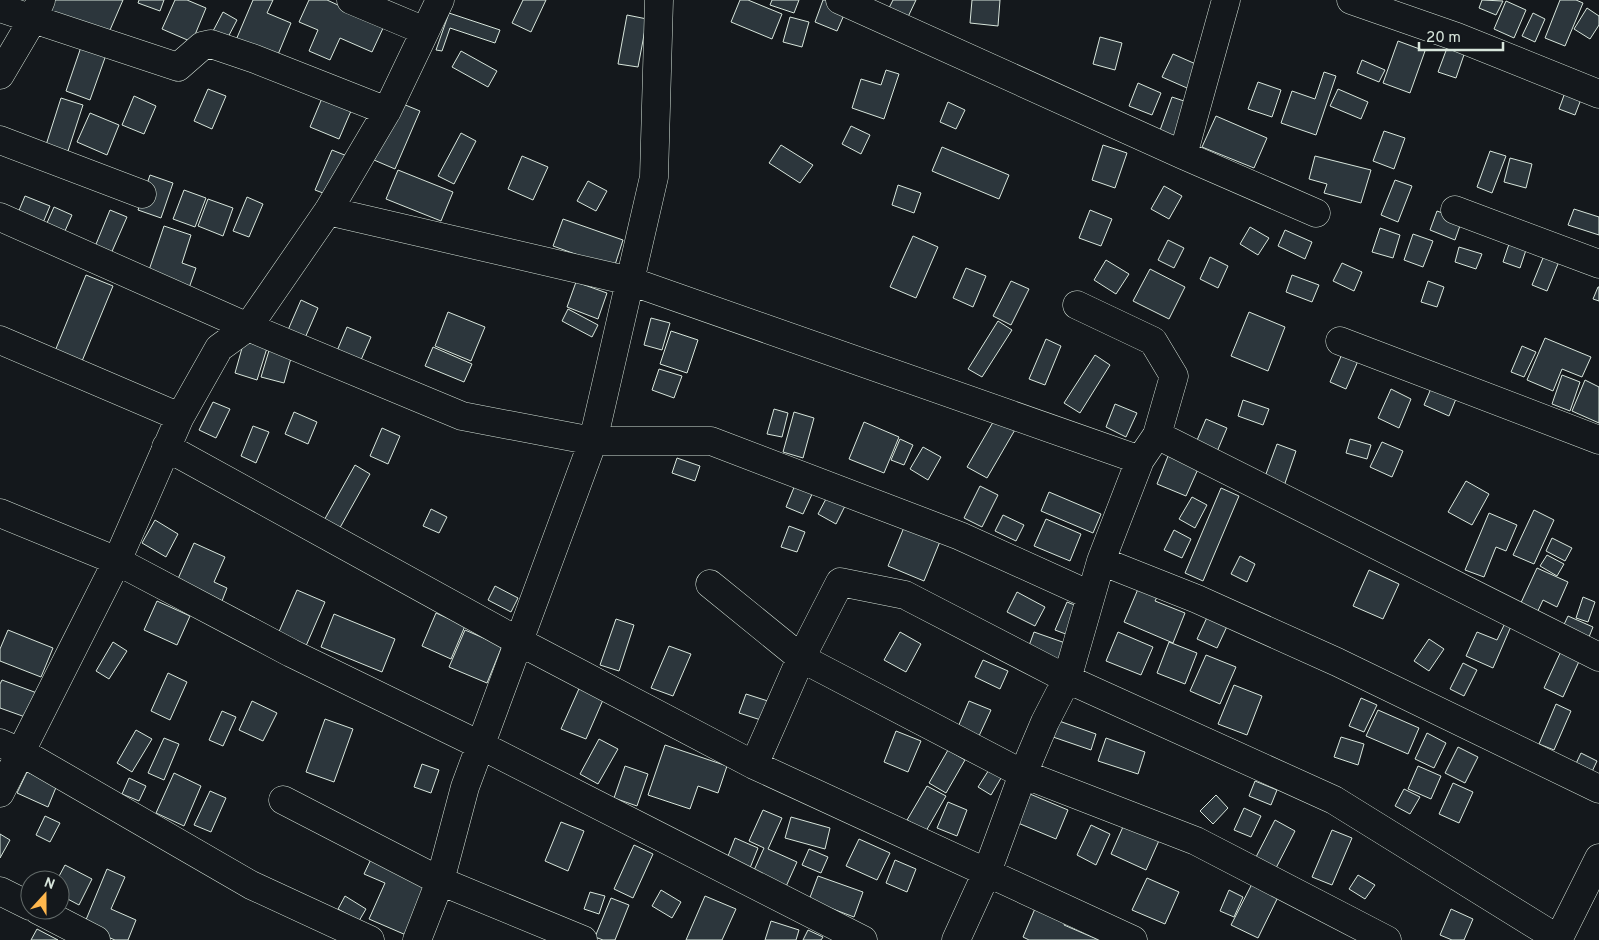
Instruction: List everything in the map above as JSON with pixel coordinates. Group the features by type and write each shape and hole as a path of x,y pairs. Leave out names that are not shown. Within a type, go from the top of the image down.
{"street":[{"path":"351,0 425,31"},
{"path":"0,793 11,748 117,562 180,417 219,348 248,327 328,211 387,111 440,0"},
{"path":"417,940 440,881 465,787 592,441 654,177 659,0"},
{"path":"840,0 1316,213"},
{"path":"1184,155 1226,0"},
{"path":"1351,0 1457,38 1599,94"},
{"path":"0,8 37,10 178,67 202,46 211,44 255,59 387,111"},
{"path":"0,75 37,10"},
{"path":"0,140 142,194"},
{"path":"1455,210 1599,264"},
{"path":"328,211 630,281 1140,460"},
{"path":"0,218 248,327 462,416 592,441 711,441 960,536 1090,595"},
{"path":"956,940 987,872 1023,774 1045,722 1067,678 1101,561 1140,460 1157,436 1174,376 1153,341 1077,305"},
{"path":"0,340 180,417"},
{"path":"1599,430 1491,384 1340,341 1599,440"},
{"path":"1157,436 1599,657"},
{"path":"166,447 518,641 754,765 1133,940"},
{"path":"0,513 117,562 291,653 480,745 863,940"},
{"path":"1101,561 1196,600 1337,662 1599,789"},
{"path":"754,765 801,658 840,582 905,596 1067,678 1334,800 1559,940 1599,858"},
{"path":"710,584 801,658 1023,774 1196,841 1387,940"},
{"path":"11,748 251,885 370,940"},
{"path":"283,800 440,881 583,940"},
{"path":"0,891 20,901"},
{"path":"57,920 96,940"}],"building":[{"path":"52,0 123,0 107,37 47,11"},
{"path":"139,0 164,0 160,11 138,3"},
{"path":"175,0 187,0 206,8 192,42 162,29"},
{"path":"253,0 273,0 267,13 291,23 277,57 236,40"},
{"path":"309,0 327,0 384,26 372,52 340,38 330,60 309,51 318,30 299,22"},
{"path":"523,0 546,0 531,32 512,23"},
{"path":"740,0 748,0 782,14 772,39 731,22"},
{"path":"772,0 799,0 794,13 770,5"},
{"path":"823,0 847,8 837,31 815,22"},
{"path":"893,0 916,0 907,19 888,10"},
{"path":"972,0 1000,0 998,26 970,23"},
{"path":"1482,0 1503,1 1496,15 1479,8"},
{"path":"1560,0 1576,0 1583,3 1565,46 1545,38"},
{"path":"1506,1 1526,10 1514,38 1494,29"},
{"path":"1587,8 1599,16 1599,25 1590,39 1574,29"},
{"path":"223,12 237,20 226,41 212,33"},
{"path":"449,13 500,30 495,43 450,28 442,51 436,50"},
{"path":"1533,13 1545,19 1535,42 1522,36"},
{"path":"627,15 647,19 638,67 618,64"},
{"path":"790,17 809,22 802,47 783,42"},
{"path":"1100,37 1122,43 1115,70 1093,64"},
{"path":"1450,40 1467,46 1456,78 1438,72"},
{"path":"1398,41 1425,51 1410,93 1383,83"},
{"path":"81,47 106,55 90,100 66,91"},
{"path":"461,51 497,71 488,87 452,67"},
{"path":"1173,54 1198,65 1187,88 1162,77"},
{"path":"1362,60 1385,70 1379,82 1357,73"},
{"path":"886,70 899,74 884,119 852,108 861,79 881,85"},
{"path":"1324,72 1336,76 1316,135 1281,123 1292,91 1315,99"},
{"path":"1258,82 1281,90 1272,117 1248,109"},
{"path":"1138,83 1161,93 1152,115 1129,106"},
{"path":"1567,87 1583,94 1575,115 1559,109"},
{"path":"208,89 226,96 212,129 194,121"},
{"path":"1338,89 1368,102 1361,119 1330,106"},
{"path":"325,91 354,104 339,139 310,127"},
{"path":"134,96 156,106 144,134 122,125"},
{"path":"1172,97 1193,104 1180,140 1159,133"},
{"path":"61,98 83,105 68,151 46,145"},
{"path":"398,102 420,111 395,169 374,160"},
{"path":"948,102 965,110 956,129 940,122"},
{"path":"90,113 119,125 107,155 77,142"},
{"path":"1216,116 1267,138 1254,168 1202,147"},
{"path":"851,126 870,135 861,154 842,144"},
{"path":"1384,131 1405,138 1394,169 1373,161"},
{"path":"461,133 476,141 454,184 438,176"},
{"path":"781,145 813,165 800,183 769,163"},
{"path":"1103,145 1127,153 1115,188 1092,180"},
{"path":"942,147 1009,175 999,199 932,171"},
{"path":"332,150 347,156 331,196 315,190"},
{"path":"1490,151 1506,156 1492,193 1477,187"},
{"path":"522,156 548,167 533,200 508,189"},
{"path":"1315,156 1371,170 1361,203 1324,193 1327,184 1309,179"},
{"path":"1510,158 1532,164 1526,188 1504,182"},
{"path":"398,170 453,192 441,221 386,199"},
{"path":"150,175 173,183 161,218 138,210"},
{"path":"1395,180 1412,186 1398,222 1381,215"},
{"path":"588,181 607,191 596,211 577,201"},
{"path":"898,185 921,193 914,213 892,205"},
{"path":"1164,186 1182,196 1169,219 1151,209"},
{"path":"184,190 206,198 195,227 173,219"},
{"path":"25,196 50,206 40,230 15,220"},
{"path":"247,197 263,204 249,237 233,231"},
{"path":"208,199 233,208 223,236 198,226"},
{"path":"54,207 72,215 61,240 43,232"},
{"path":"1574,209 1599,217 1599,235 1568,225"},
{"path":"110,210 127,217 110,256 94,249"},
{"path":"1090,210 1112,219 1101,246 1079,238"},
{"path":"1437,211 1462,220 1455,240 1430,230"},
{"path":"563,219 623,240 614,268 553,246"},
{"path":"164,226 191,235 182,263 196,268 188,291 147,276"},
{"path":"1250,227 1269,238 1258,255 1240,244"},
{"path":"1380,228 1400,235 1393,258 1372,252"},
{"path":"1285,230 1312,242 1305,259 1278,246"},
{"path":"1413,234 1433,241 1423,267 1404,260"},
{"path":"913,236 938,247 916,298 890,287"},
{"path":"1168,240 1184,248 1174,268 1158,260"},
{"path":"1510,241 1527,247 1520,268 1503,262"},
{"path":"1459,247 1482,254 1476,269 1455,262"},
{"path":"1545,253 1560,259 1547,291 1532,285"},
{"path":"1210,257 1228,266 1218,288 1200,279"},
{"path":"1106,260 1129,274 1116,294 1094,280"},
{"path":"1342,263 1362,272 1354,291 1333,281"},
{"path":"966,268 986,276 973,307 953,298"},
{"path":"1150,269 1185,287 1169,319 1133,301"},
{"path":"86,275 113,286 80,366 53,356"},
{"path":"1292,275 1319,285 1312,302 1286,292"},
{"path":"1011,281 1029,289 1011,325 993,316"},
{"path":"1428,281 1444,287 1437,307 1421,302"},
{"path":"576,282 607,293 598,319 567,307"},
{"path":"1599,287 1599,301 1593,299"},
{"path":"301,300 318,308 305,338 288,330"},
{"path":"568,309 598,325 592,337 562,321"},
{"path":"448,312 485,327 471,361 435,346"},
{"path":"1249,312 1285,327 1268,371 1231,356"},
{"path":"651,318 670,323 662,350 644,345"},
{"path":"998,321 1012,330 982,377 968,369"},
{"path":"347,327 371,337 358,367 334,358"},
{"path":"671,331 698,340 687,373 660,364"},
{"path":"1545,338 1591,357 1582,377 1562,369 1553,391 1527,380"},
{"path":"1046,339 1061,346 1045,385 1029,379"},
{"path":"244,341 267,348 257,380 235,373"},
{"path":"271,344 293,351 284,383 261,377"},
{"path":"1522,346 1536,352 1524,377 1511,372"},
{"path":"433,347 472,364 464,382 425,366"},
{"path":"1342,354 1358,361 1346,389 1330,382"},
{"path":"1095,355 1110,365 1080,413 1064,403"},
{"path":"659,369 682,376 674,398 652,390"},
{"path":"1562,375 1580,382 1570,411 1552,404"},
{"path":"1435,379 1460,389 1449,416 1424,405"},
{"path":"1585,380 1599,387 1599,423 1572,411"},
{"path":"1391,389 1411,399 1399,428 1378,418"},
{"path":"1243,400 1269,409 1263,425 1238,416"},
{"path":"213,402 230,409 216,438 199,430"},
{"path":"1115,404 1137,413 1126,437 1106,427"},
{"path":"774,409 788,413 782,437 767,434"},
{"path":"294,412 317,422 308,444 285,434"},
{"path":"794,412 814,418 803,458 783,452"},
{"path":"996,417 1016,428 987,478 967,467"},
{"path":"1206,419 1227,428 1216,454 1195,445"},
{"path":"864,422 899,437 884,473 849,459"},
{"path":"253,426 269,432 256,463 241,456"},
{"path":"382,428 400,436 388,464 370,456"},
{"path":"900,439 913,445 904,465 891,460"},
{"path":"1350,439 1371,445 1367,459 1346,453"},
{"path":"1382,442 1403,451 1392,477 1370,467"},
{"path":"1277,444 1296,451 1283,489 1263,482"},
{"path":"923,447 941,457 928,480 910,469"},
{"path":"1168,456 1198,469 1186,496 1157,484"},
{"path":"677,458 700,466 695,481 672,473"},
{"path":"355,465 370,474 337,533 322,524"},
{"path":"1466,481 1489,494 1472,525 1448,512"},
{"path":"795,485 813,492 803,514 786,507"},
{"path":"980,486 998,495 982,527 964,518"},
{"path":"1221,488 1239,496 1203,581 1185,573"},
{"path":"1049,492 1101,514 1093,533 1041,511"},
{"path":"827,497 845,506 836,524 818,514"},
{"path":"1192,497 1207,505 1195,528 1179,519"},
{"path":"431,509 447,517 439,533 423,526"},
{"path":"1534,510 1554,520 1534,564 1513,555"},
{"path":"1489,513 1517,525 1506,551 1496,547 1484,577 1465,570"},
{"path":"1003,515 1024,525 1016,541 995,531"},
{"path":"1046,519 1081,534 1070,561 1034,546"},
{"path":"155,520 178,534 166,557 142,543"},
{"path":"905,525 941,539 924,581 888,566"},
{"path":"789,526 805,532 797,552 781,547"},
{"path":"1174,530 1191,539 1182,558 1164,550"},
{"path":"1552,538 1572,548 1565,561 1546,551"},
{"path":"194,543 225,557 214,582 227,588 222,601 177,581"},
{"path":"1547,555 1564,564 1557,576 1540,566"},
{"path":"1240,556 1255,564 1247,582 1231,574"},
{"path":"1537,568 1568,582 1557,607 1543,600 1536,615 1519,607"},
{"path":"1369,570 1399,584 1383,619 1353,606"},
{"path":"495,586 518,598 511,612 488,600"},
{"path":"1138,589 1157,597 1155,601 1185,613 1173,643 1124,622"},
{"path":"297,590 325,602 306,646 278,634"},
{"path":"1017,592 1045,607 1035,626 1007,612"},
{"path":"1583,597 1595,602 1588,622 1576,618"},
{"path":"157,601 190,616 177,645 144,630"},
{"path":"1067,602 1082,608 1071,636 1055,630"},
{"path":"1210,611 1230,620 1217,648 1197,639"},
{"path":"436,613 465,626 451,659 422,646"},
{"path":"334,614 395,639 382,672 321,647"},
{"path":"1568,616 1593,627 1587,642 1561,631"},
{"path":"616,619 634,625 619,671 600,665"},
{"path":"1506,621 1512,624 1493,668 1466,656 1477,632 1497,640"},
{"path":"8,630 53,648 41,677 0,661 0,649"},
{"path":"465,630 502,646 487,683 449,667"},
{"path":"900,632 921,644 906,672 884,660"},
{"path":"1034,632 1071,645 1063,667 1026,654"},
{"path":"1118,632 1153,647 1141,675 1106,661"},
{"path":"1429,639 1444,649 1429,671 1414,661"},
{"path":"113,642 127,651 109,679 96,671"},
{"path":"1169,642 1197,653 1185,684 1157,673"},
{"path":"669,646 691,654 673,696 651,688"},
{"path":"1562,649 1581,657 1563,697 1544,688"},
{"path":"1206,655 1236,667 1220,704 1190,691"},
{"path":"983,660 1008,671 1000,689 975,677"},
{"path":"1463,663 1477,670 1464,696 1450,689"},
{"path":"168,673 187,682 170,720 151,711"},
{"path":"2,680 37,693 28,718 0,708 0,684"},
{"path":"582,682 606,693 586,739 561,729"},
{"path":"1234,685 1262,696 1247,735 1218,724"},
{"path":"746,694 771,702 764,721 739,713"},
{"path":"1361,698 1377,705 1364,732 1349,726"},
{"path":"252,701 277,713 263,741 239,730"},
{"path":"969,701 991,710 979,736 958,727"},
{"path":"1556,704 1571,711 1554,750 1539,744"},
{"path":"1378,710 1419,728 1408,754 1366,736"},
{"path":"222,711 236,717 223,746 209,740"},
{"path":"325,719 353,729 334,782 306,772"},
{"path":"1059,721 1096,734 1091,750 1053,737"},
{"path":"136,730 152,739 132,772 117,763"},
{"path":"896,731 921,741 908,772 884,762"},
{"path":"1427,733 1446,743 1434,768 1415,759"},
{"path":"1341,737 1364,744 1358,765 1334,757"},
{"path":"164,738 179,744 164,780 148,773"},
{"path":"1106,738 1145,752 1138,774 1098,761"},
{"path":"599,739 618,749 598,784 580,774"},
{"path":"665,745 727,766 718,793 698,786 690,809 648,795"},
{"path":"1458,747 1478,757 1465,783 1445,773"},
{"path":"948,750 965,760 946,793 929,783"},
{"path":"1581,753 1597,761 1588,780 1572,772"},
{"path":"422,764 439,770 431,793 414,787"},
{"path":"992,765 1004,773 991,795 978,787"},
{"path":"625,766 648,774 637,806 614,798"},
{"path":"1418,766 1441,776 1431,799 1408,789"},
{"path":"27,772 57,785 48,807 17,793"},
{"path":"174,773 201,786 184,826 156,813"},
{"path":"129,778 146,786 139,801 122,794"},
{"path":"1255,781 1277,790 1271,805 1249,796"},
{"path":"1453,783 1473,792 1459,823 1439,814"},
{"path":"927,786 946,796 926,831 907,820"},
{"path":"1404,789 1420,797 1410,814 1395,806"},
{"path":"210,791 226,798 211,832 194,825"},
{"path":"1030,794 1068,810 1056,839 1018,823"},
{"path":"1216,795 1228,808 1213,824 1200,811"},
{"path":"948,802 967,810 957,836 937,828"},
{"path":"1244,808 1261,816 1251,837 1234,830"},
{"path":"763,810 782,818 768,849 797,862 784,891 751,877 764,848 749,841"},
{"path":"45,816 60,823 50,842 36,835"},
{"path":"791,817 830,828 825,849 785,838"},
{"path":"1126,820 1161,836 1146,870 1111,854"},
{"path":"1275,820 1295,831 1275,870 1255,859"},
{"path":"561,822 584,831 568,871 545,861"},
{"path":"1091,825 1110,834 1096,865 1077,855"},
{"path":"1332,830 1352,838 1332,885 1312,877"},
{"path":"0,834 10,840 0,858"},
{"path":"735,838 758,848 746,878 723,869"},
{"path":"859,839 890,853 877,880 846,866"},
{"path":"634,845 653,854 633,898 614,889"},
{"path":"809,849 828,857 821,873 802,865"},
{"path":"372,857 429,883 406,935 369,919 385,883 364,874"},
{"path":"895,860 916,869 907,892 886,883"},
{"path":"65,865 92,879 79,905 70,900 70,870 62,870"},
{"path":"107,869 125,877 111,909 136,920 128,940 115,940 83,927"},
{"path":"1358,875 1375,885 1365,899 1349,889"},
{"path":"818,876 863,892 854,917 809,900"},
{"path":"1147,878 1179,892 1165,924 1132,910"},
{"path":"1255,878 1281,891 1258,938 1231,925"},
{"path":"661,890 681,902 672,918 652,906"},
{"path":"1229,890 1243,897 1234,917 1220,911"},
{"path":"590,892 605,896 599,914 584,909"},
{"path":"345,896 366,909 359,921 338,909"},
{"path":"705,896 736,909 722,940 686,940"},
{"path":"611,898 629,905 615,940 603,940 595,937"},
{"path":"1039,899 1069,912 1064,925 1099,940 1029,940 1023,937"},
{"path":"1451,909 1473,919 1464,940 1452,940 1440,935"},
{"path":"771,921 799,930 796,940 765,940"},
{"path":"37,929 58,940 31,940"},
{"path":"808,930 823,937 821,940 803,940"}]}
